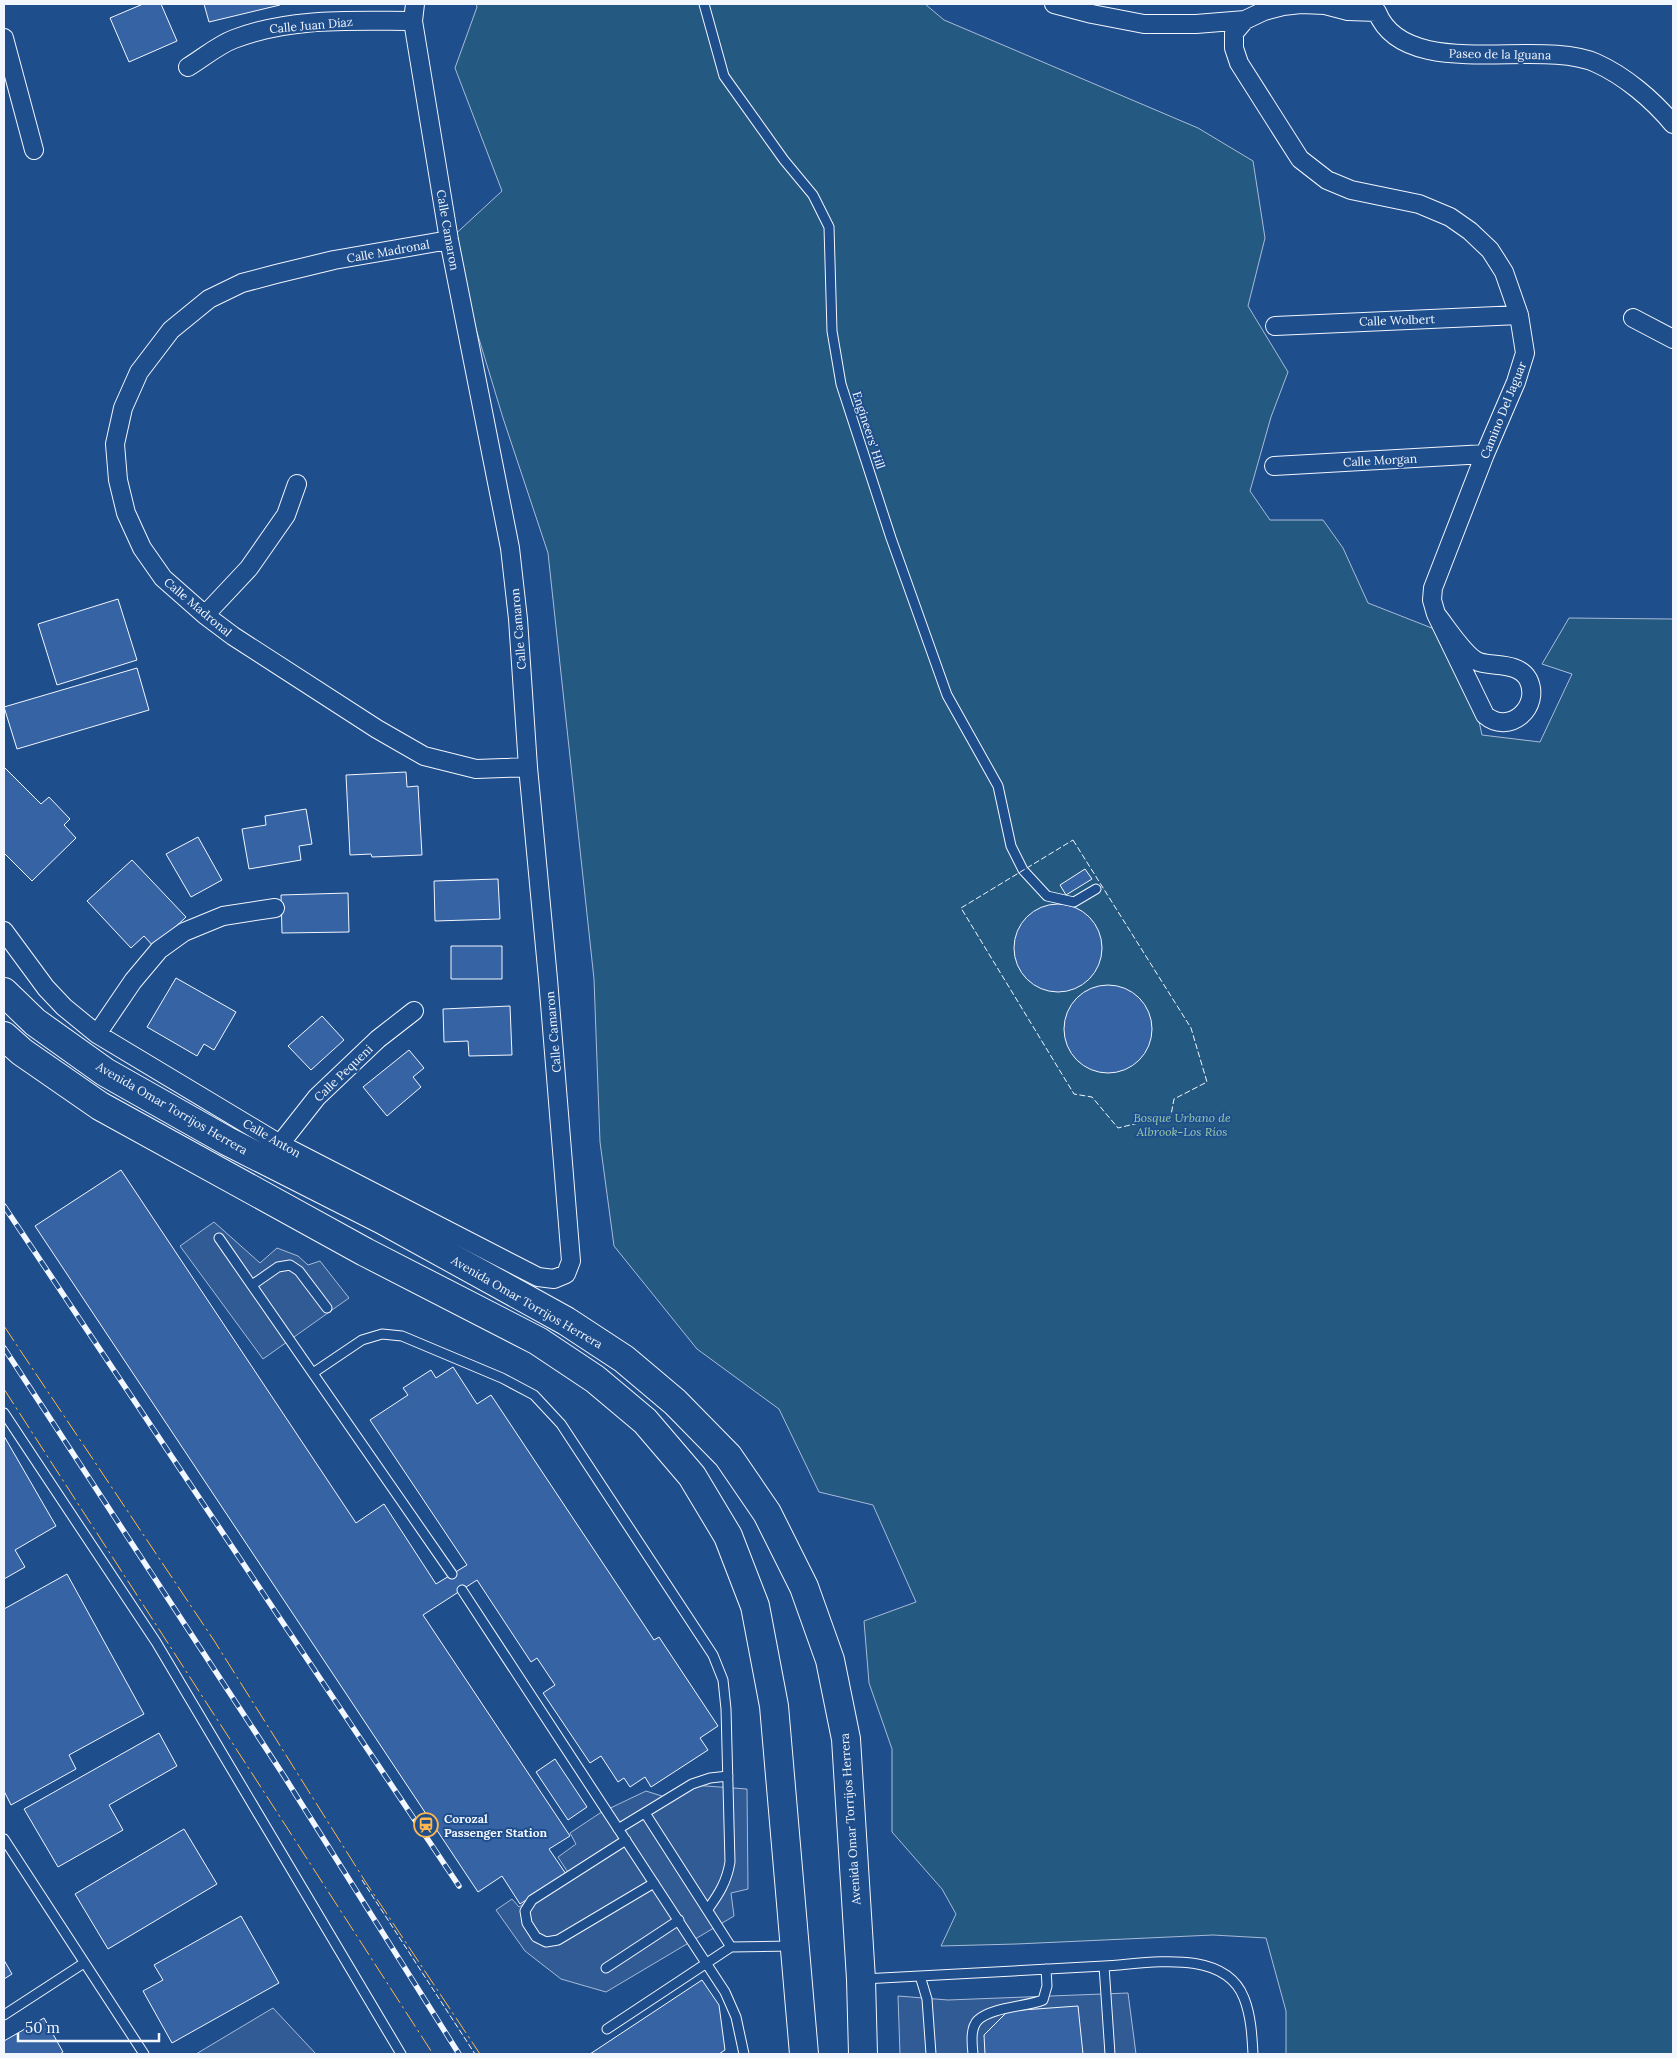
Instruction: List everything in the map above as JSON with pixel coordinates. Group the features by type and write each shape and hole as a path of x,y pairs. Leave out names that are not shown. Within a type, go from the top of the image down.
{"main road":[{"name":"Avenida Omar Torrijos Herrera","path":"4,992 35,1022 105,1072 227,1141 383,1220 574,1327 624,1359 668,1396 728,1456 767,1514 804,1587 830,1660 846,1739 861,1979 863,2054"},
{"path":"4,1036 22,1052 100,1106 366,1252 538,1341 595,1378 645,1422 692,1476 728,1536 756,1606 774,1706 804,2054"}],"street":[{"name":"Paseo de la Iguana","path":"1054,4 1092,14 1144,24 1196,24 1245,20 1264,11 1301,4 1325,5 1348,11 1376,8 1380,22 1388,32 1408,43 1426,49 1453,55 1561,55 1596,62 1619,76 1658,106 1673,124"},
{"name":"Calle Juan Díaz","path":"188,67 232,39 272,27 414,12"},
{"name":"Calle Camaron","path":"414,12 449,240 510,548 518,619 528,767 549,989 571,1261"},
{"name":"Camino Del Jaguar","path":"1245,20 1234,33 1234,48 1239,64 1300,159 1326,180 1352,190 1419,204 1450,217 1470,231 1490,250 1504,272 1519,316 1525,353 1516,382 1485,454 1433,588 1432,600 1436,614 1485,715 1497,722 1507,722 1516,719 1524,713 1532,697 1531,687 1523,673 1516,668 1479,662 1471,657 1436,614"},
{"path":"4,38 34,150"},
{"name":"Calle Madronal","path":"449,240 334,260 242,283 209,299 171,330 139,372 123,408 115,444 118,480 126,513 142,548 163,578 204,615 233,636 377,729 424,756 476,769 528,767"},
{"name":"Calle Wolbert","path":"1275,326 1519,316"},
{"path":"1633,318 1673,340"},
{"name":"Calle Morgan","path":"1274,466 1485,454"},
{"path":"204,615 254,561 286,515 297,484"},
{"path":"97,1034 133,981 159,950 184,932 223,916 275,908"},
{"name":"Calle Anton","path":"4,931 46,988 97,1034 280,1144 538,1276 554,1279 566,1274 571,1261"},
{"name":"Calle Pequeni","path":"280,1144 317,1097 378,1039 414,1011"}],"lane":[{"name":"Engineers' Hill","path":"704,4 724,76 784,160 813,195 829,227 832,332 841,384 890,538 947,695 998,786 1011,846 1023,870 1047,896 1074,902 1096,889"},
{"path":"219,1238 452,1574"},
{"path":"252,1285 278,1267 290,1265 299,1271 326,1308"},
{"path":"312,1373 362,1340 382,1334 402,1336 502,1378 534,1396 561,1424 713,1655 723,1680 726,1708 730,1862 727,1877 721,1891 708,1909"},
{"path":"4,1413 156,1642 401,2054"},
{"path":"462,1590 725,1992 736,2016 744,2054"},
{"path":"618,1829 692,1784 710,1778 728,1776"},
{"path":"645,1813 731,1947"},
{"path":"4,1840 144,2054"},
{"path":"626,1840 532,1900 526,1911 527,1923 536,1937 546,1942 558,1940 654,1884"},
{"path":"606,1968 679,1920"},
{"path":"607,2029 731,1947 795,1946"},
{"path":"861,1979 1188,1961 1208,1966 1228,1976 1244,1996 1250,2020 1254,2054"},
{"path":"4,2015 84,1963"},
{"path":"1104,1966 1110,2054"},
{"path":"972,2054 972,2035 977,2020 991,2012 1031,2005 1043,2000 1047,1986 1046,1969"},
{"path":"920,1976 927,1999 931,2054"}],"green space":[{"name":"Bosque Urbano de Albrook-Los Ríos","path":"476,4 925,4 944,20 1198,128 1253,161 1265,238 1248,306 1288,372 1271,417 1250,491 1270,520 1323,520 1343,548 1368,603 1447,634 1472,689 1482,735 1540,742 1572,674 1542,664 1569,618 1673,619 1673,2054 1286,2054 1286,2011 1266,1938 1213,1935 941,1946 956,1914 942,1889 892,1832 892,1749 869,1683 864,1621 916,1602 873,1505 819,1492 779,1409 697,1349 614,1246 600,1142 594,979 548,553 503,418 449,240 502,191 455,68 477,7"}],"shaded area":[{"path":"214,1222 260,1263 277,1248 298,1256 308,1265 320,1261 349,1298 263,1359 180,1246"},
{"path":"692,1785 747,1789 748,1889 731,1893 734,1916 606,1992 561,1979 525,1951 496,1910 512,1899 519,1907 569,1874 558,1857 576,1844 570,1833 600,1813 646,1791 668,1798"},
{"path":"1128,1993 1136,2054 900,2054 898,1996 948,2000"},
{"path":"273,2008 316,2054 196,2054"}],"building":[{"path":"143,4 161,4 177,41 129,62 110,18"},
{"path":"204,4 280,4 280,5 209,22"},
{"path":"118,599 137,660 57,685 38,624"},
{"path":"137,668 149,710 17,749 4,707"},
{"path":"4,767 41,804 49,797 70,819 64,825 76,838 32,881 4,853"},
{"path":"406,772 407,787 418,786 422,855 372,857 371,854 350,855 346,775"},
{"path":"306,809 312,844 299,846 301,860 249,869 242,829 266,825 265,816"},
{"path":"198,837 222,880 191,897 166,854"},
{"path":"132,860 186,917 154,947 144,936 131,948 87,901"},
{"path":"1085,869 1092,879 1066,895 1060,885"},
{"path":"498,879 500,919 435,921 434,881"},
{"path":"348,893 349,932 282,933 281,895"},
{"path":"1058,904 1075,907 1089,917 1099,931 1102,948 1099,965 1089,979 1075,989 1058,992 1041,989 1027,979 1017,965 1014,948 1017,931 1027,917 1041,907"},
{"path":"451,946 502,946 502,979 451,979"},
{"path":"176,978 236,1012 214,1050 204,1044 197,1056 147,1027"},
{"path":"1099,985 1117,985 1133,992 1145,1004 1152,1020 1152,1038 1145,1054 1133,1066 1117,1073 1099,1073 1083,1066 1071,1054 1064,1038 1064,1020 1071,1004 1083,992"},
{"path":"510,1006 512,1055 469,1056 468,1041 444,1042 443,1009"},
{"path":"322,1016 344,1040 311,1070 288,1046"},
{"path":"409,1050 424,1068 413,1077 421,1087 387,1116 363,1087"},
{"name":"Corozal Passenger Station","path":"121,1170 356,1523 384,1504 436,1584 467,1565 370,1420 408,1395 403,1388 431,1370 436,1378 453,1367 477,1404 491,1395 654,1640 659,1637 718,1726 700,1738 708,1750 651,1787 645,1777 630,1787 624,1778 618,1782 601,1756 590,1763 543,1693 555,1685 537,1658 531,1662 477,1580 423,1615 570,1836 549,1849 566,1874 520,1904 502,1876 478,1892 35,1226"},
{"path":"4,1436 56,1526 15,1550 25,1567 4,1579"},
{"path":"67,1574 144,1714 69,1755 76,1769 11,1805 4,1791 4,1609"},
{"path":"159,1733 177,1766 109,1805 123,1830 58,1867 24,1809"},
{"path":"555,1759 587,1807 568,1820 536,1772"},
{"path":"184,1829 217,1884 108,1949 75,1894"},
{"path":"241,1916 279,1983 172,2043 143,1991 163,1980 154,1965"},
{"path":"4,1960 12,1974 4,1979"},
{"path":"702,1980 719,2005 725,2050 719,2054 590,2054"},
{"path":"1078,2006 1083,2054 985,2054 984,2035 1008,2011"},
{"path":"44,2018 63,2052 60,2054 4,2054 4,2041"}],"railway":[{"path":"4,1206 459,1886"},
{"path":"4,1348 284,1776 459,2054"}],"fence":[{"path":"1073,840 1191,1028 1207,1082 1174,1099 1171,1115 1118,1128 1092,1097 1074,1094 961,908 1073,840"},
{"path":"362,1880 475,2054"}],"power":[{"path":"4,1326 215,1642 365,1881 480,2054"},
{"path":"4,1389 433,2054"}],"place":[{"name":"Corozal Passenger Station","path":"426,1825"}]}
